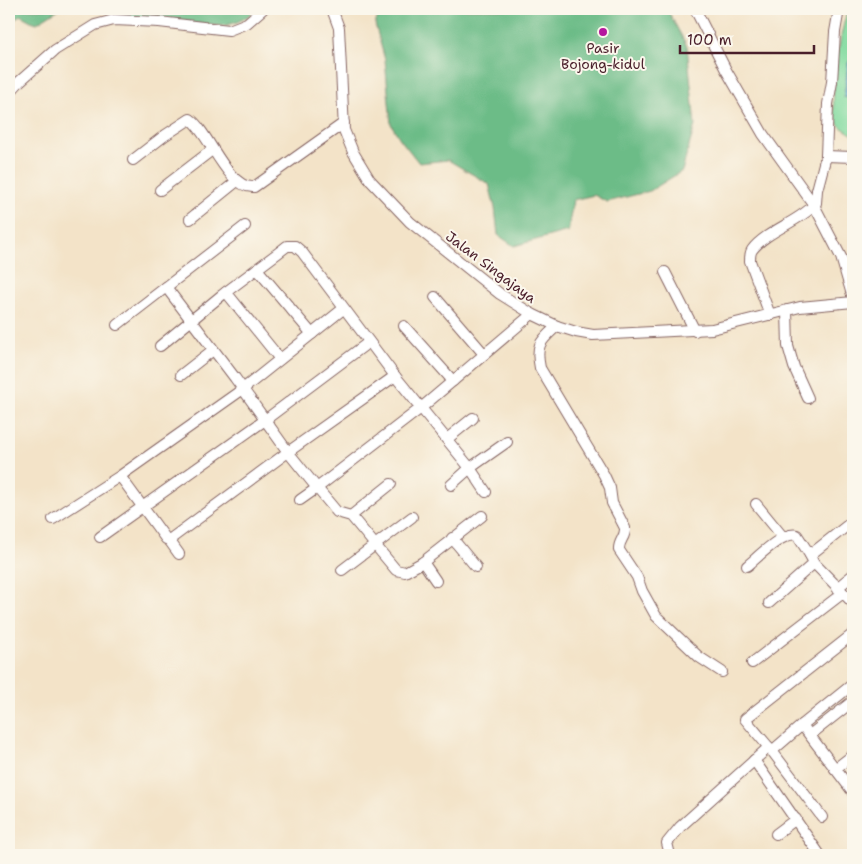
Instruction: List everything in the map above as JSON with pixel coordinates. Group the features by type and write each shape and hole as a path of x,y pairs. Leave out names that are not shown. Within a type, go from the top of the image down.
{"street":[{"path":"9,94 20,81 55,50 95,25 114,20 159,22 229,30 246,24 263,9"},
{"name":"Jalan Singajaya","path":"332,9 339,28 344,130 353,152 370,180 410,222 500,294 532,314 557,326 593,335 695,331 712,329 787,310 853,300"},
{"path":"695,9 726,70 763,134 814,205 841,257 853,300"},
{"path":"770,315 750,261 751,251 763,240 814,205 826,156 828,104 839,9"},
{"path":"133,160 164,136 190,120 196,125 212,150 237,181 246,186 254,187 344,123"},
{"path":"160,190 212,150"},
{"path":"826,156 853,157"},
{"path":"190,219 237,181"},
{"path":"116,325 245,226"},
{"path":"160,346 190,320 287,246 295,246 302,252 395,376 470,468 486,492"},
{"path":"257,269 312,334"},
{"path":"666,272 695,331"},
{"path":"166,287 288,452 317,488 337,512 351,516 396,570 405,572 422,562 482,516"},
{"path":"226,292 280,359"},
{"path":"435,297 484,354"},
{"path":"52,519 120,476 242,389 343,309"},
{"path":"787,310 788,346 794,367 808,398"},
{"path":"300,500 421,408 532,314"},
{"path":"404,326 452,381"},
{"path":"557,326 540,343 537,354 540,368 604,474 610,488 612,504 625,528 625,533 618,544 619,550 638,577 642,591 656,616 699,657 722,672"},
{"path":"100,537 265,420 369,342"},
{"path":"181,375 213,350"},
{"path":"169,540 395,376"},
{"path":"447,439 473,418"},
{"path":"451,485 470,468 507,442"},
{"path":"120,476 142,508 179,554"},
{"path":"351,516 391,484"},
{"path":"756,504 783,537"},
{"path":"342,570 412,517"},
{"path":"769,603 853,521"},
{"path":"747,566 783,537 790,534 797,535 812,559 853,604"},
{"path":"452,538 476,567"},
{"path":"422,562 436,581"},
{"path":"752,663 840,590 853,575"},
{"path":"822,817 745,719 853,634"},
{"path":"670,855 667,843 680,827 754,760 853,684"},
{"path":"810,735 853,700"},
{"path":"802,725 853,792"},
{"path":"836,769 853,755"},
{"path":"754,760 820,855"},
{"path":"776,834 796,819"}],"green space":[{"path":"9,9 59,9 37,23 20,15 9,26"},
{"path":"118,9 257,9 249,16 221,26 130,18 119,13"},
{"path":"381,9 664,9 668,11 687,46 695,125 682,171 650,191 607,202 594,195 573,200 568,231 514,246 498,235 495,208 489,184 448,160 419,163 391,124 385,60 375,24"},
{"path":"848,9 853,9 853,56 844,97 853,99 853,135 838,124 834,102 836,68"}],"water":[{"path":"853,56 853,99 844,97 848,63"}],"place":[{"name":"Pasir Bojong-kidul","path":"603,32"}]}
